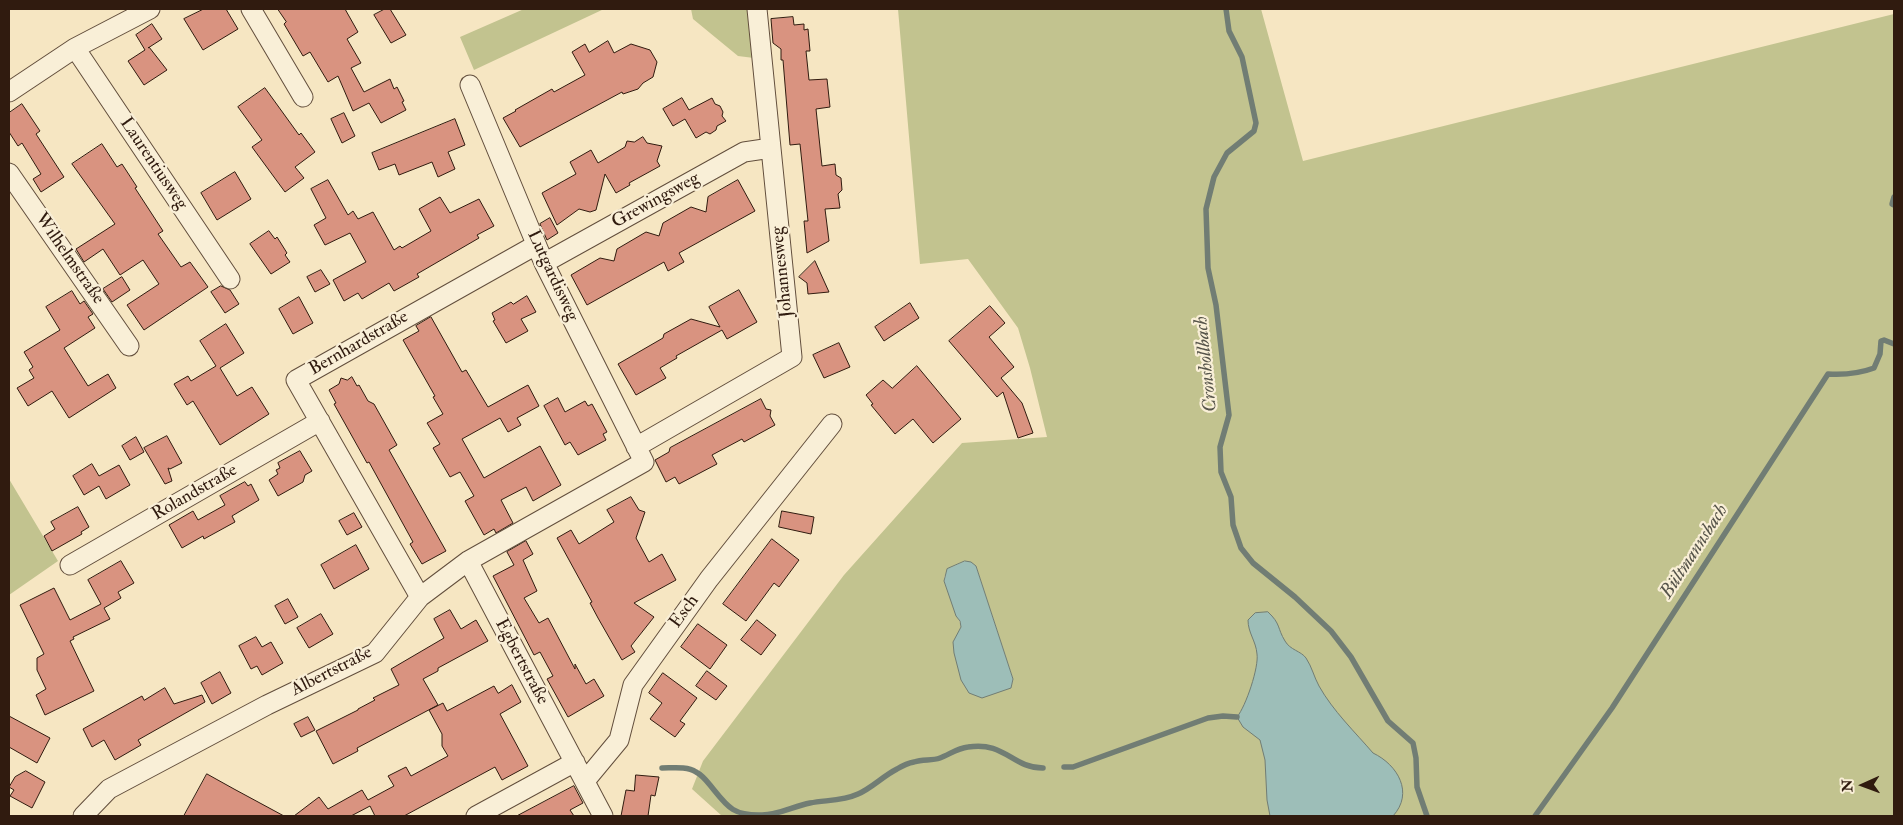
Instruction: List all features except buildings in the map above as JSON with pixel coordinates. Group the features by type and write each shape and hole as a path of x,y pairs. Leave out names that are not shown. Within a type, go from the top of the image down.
{"street":[{"path":"9,92 75,48 150,9"},
{"path":"252,9 303,97"},
{"name":"Johannesweg","path":"640,454 792,357 757,9"},
{"name":"Laurentiusweg","path":"75,48 230,279"},
{"name":"Lutgardisweg","path":"470,84 544,264 640,454"},
{"name":"Grewingsweg","path":"544,264 744,152 771,148"},
{"name":"Wilhelmstraße","path":"9,173 129,346"},
{"name":"Bernhardstraße","path":"420,597 296,380 536,245"},
{"name":"Rolandstraße","path":"70,564 320,421"},
{"name":"Esch","path":"585,781 619,740 633,685 709,579 832,424"},
{"name":"Albertstraße","path":"83,816 109,789 267,705 375,653 420,597 468,561 640,454"},
{"name":"Egbertstraße","path":"468,561 520,662 585,781"},
{"path":"476,816 575,762"},
{"path":"585,781 603,816"}],"green space":[{"path":"524,9 604,9 474,70 460,37"},
{"path":"691,9 748,9 754,58 738,56 693,19"},
{"path":"898,9 1261,9 1303,161 1894,14 1894,816 722,816 692,789 703,761 844,575 962,443 1047,437 1018,328 968,259 920,264","holes":["965,561 976,566 1013,679 1011,688 953,642 961,627 944,581 946,573 951,568"]},
{"path":"9,479 58,561 9,595"}],"water":[{"path":"965,561 971,562 976,566 1013,679 1011,688 982,698 969,693 961,680 953,642 961,627 960,621 956,616 944,581 947,569"},
{"path":"1268,612 1277,623 1287,644 1306,658 1319,686 1337,713 1373,753 1382,758 1396,772 1400,780 1402,798 1393,816 1270,816 1267,800 1265,760 1260,740 1243,727 1237,717 1248,696 1257,660 1248,620 1255,613"}],"waterway":[{"name":"Cronshollbach","path":"1226,9 1229,31 1242,57 1256,123 1254,131 1227,153 1214,177 1206,209 1208,268 1216,305 1229,415 1220,447 1221,472 1231,497 1233,525 1241,548 1253,563 1295,597 1331,631 1351,657 1388,721 1413,743 1416,758 1417,787 1427,816"},
{"name":"Bültmannsbach","path":"1894,197 1892,204 1894,205"},
{"name":"Bültmannsbach","path":"1535,816 1612,708 1828,374 1851,374 1874,368 1880,354 1881,341 1884,340 1894,344"},
{"path":"1064,767 1073,767 1208,718 1237,717"},
{"path":"662,768 688,769 698,773 731,808 744,814 752,815 774,814 810,803 852,796 905,765 917,761 937,759 964,748 981,746 991,748 1023,764 1043,768"}]}
